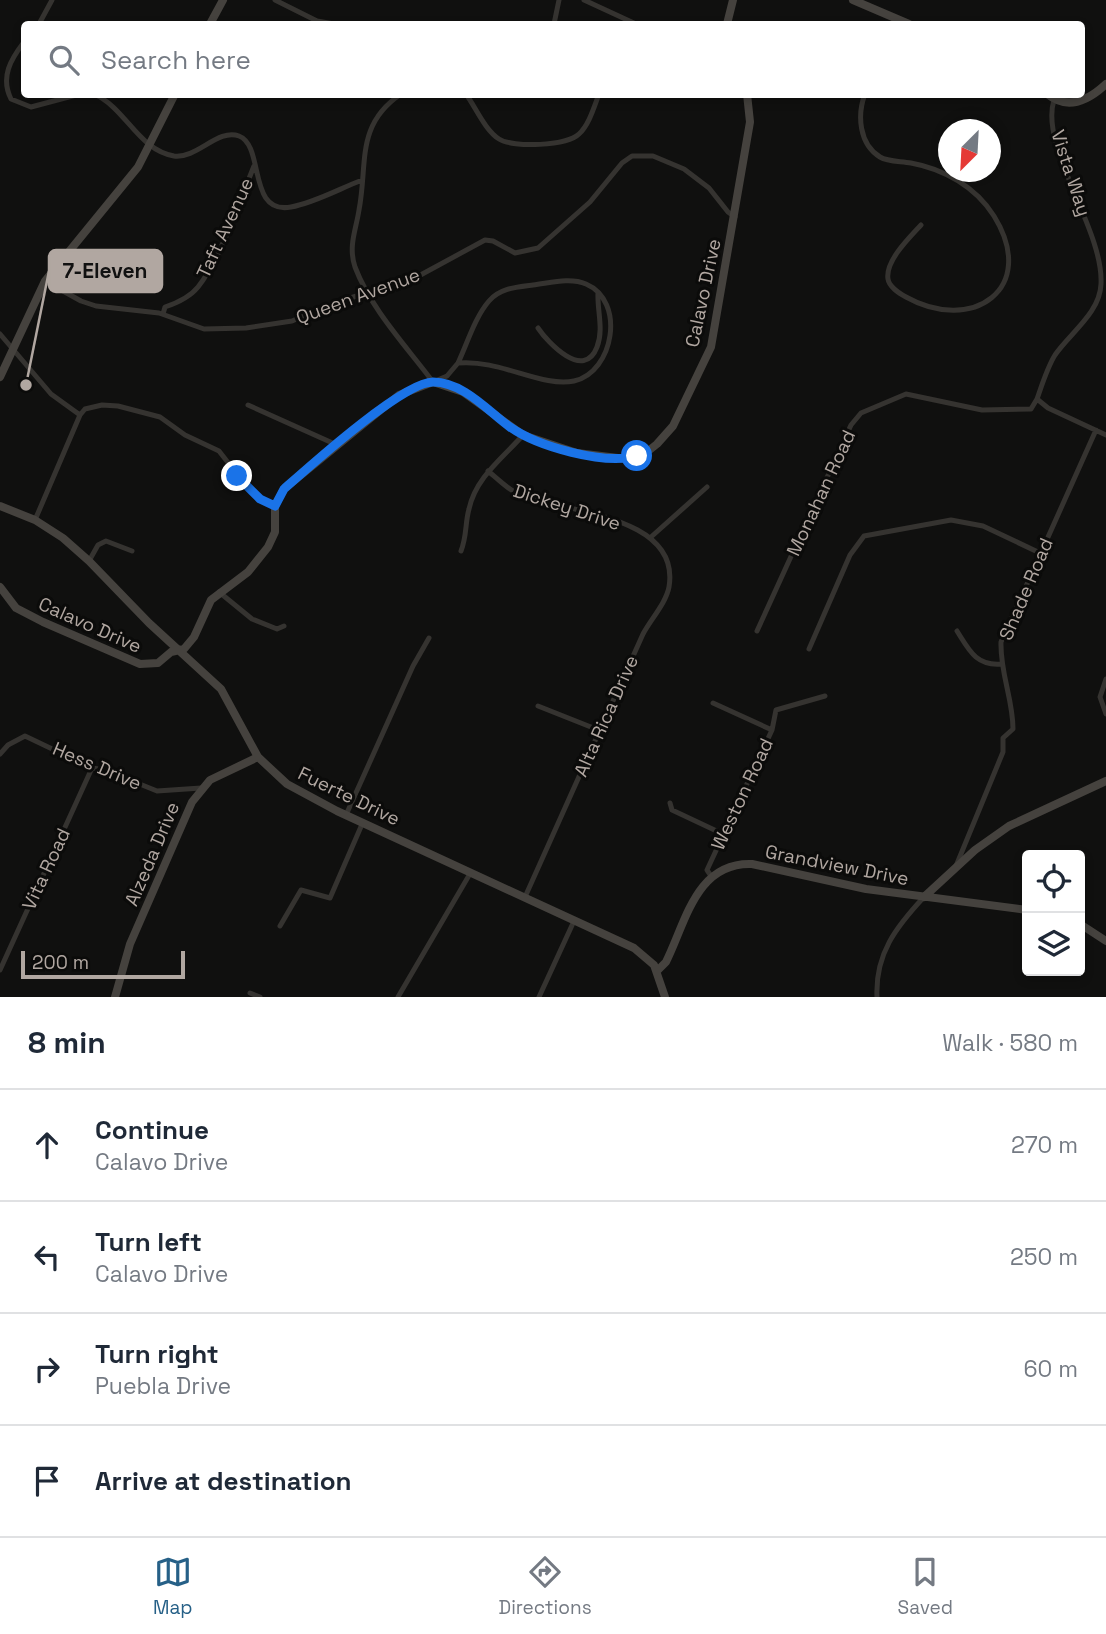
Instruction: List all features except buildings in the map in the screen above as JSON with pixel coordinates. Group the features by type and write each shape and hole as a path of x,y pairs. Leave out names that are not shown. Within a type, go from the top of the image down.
{"street":[{"path":"41,21 52,0"},
{"path":"212,21 223,0"},
{"path":"275,0 317,21"},
{"path":"555,21 559,0"},
{"path":"584,0 630,21"},
{"path":"728,21 733,0"},
{"path":"853,0 902,21"},
{"path":"21,46 7,67 5,87 10,99 31,107 65,98"},
{"path":"1054,98 1069,103 1084,100 1106,84"},
{"path":"100,98 113,107 151,147 171,155 186,156 226,136 236,135 248,143 265,196 283,207 292,207 362,180"},
{"path":"0,377 45,281 124,187 151,147 173,98"},
{"path":"396,98 385,107 373,124 363,153 359,210 352,241 354,262 368,294 433,382"},
{"path":"469,98 497,137 519,144 557,142 574,138 584,129 597,98"},
{"name":"Calavo Drive","path":"433,382 463,392 523,435 577,453 615,459 648,452 667,435 711,346 750,122 747,98"},
{"path":"865,98 861,130 872,150 885,160 919,165 955,179 971,190 991,211 1009,256 1008,276 1002,289 979,306 952,311 926,306 897,291 888,280 888,273 906,241 921,225"},
{"name":"Vista Way","path":"1037,399 1052,360 1091,312 1102,283 1090,229 1055,135 1051,98"},
{"name":"Queen Avenue","path":"45,281 80,301 163,314 204,329 246,328 292,321 415,278 485,240 493,241 514,253 535,250 590,202 622,163 632,156 653,156 684,169 709,188 735,217"},
{"name":"Taft Avenue","path":"163,314 166,307 180,302 198,287 235,213 254,166"},
{"path":"34,520 80,415 85,410 102,405 118,406 160,417 185,435 219,452 251,492 275,506 284,489 400,395 447,376 458,363 486,303 499,292 569,281 584,283 598,292 608,313 609,346 605,358 593,372 575,381 559,382 490,363 458,363"},
{"path":"538,328 547,342 568,358 578,360 589,357 596,349 600,330 598,292"},
{"path":"0,334 13,346 51,394 80,415"},
{"name":"Monahan Road","path":"757,631 851,425 861,413 906,394 982,410 1031,409 1037,399"},
{"path":"1037,399 1048,408 1106,435"},
{"path":"248,405 337,445"},
{"name":"Shade Road","path":"955,867 1003,752 1003,738 1013,729 1013,705 1001,664 1001,642 1096,430"},
{"path":"461,551 468,532 469,506 488,471 523,435"},
{"name":"Dickey Drive","path":"488,471 522,496 598,514 651,537"},
{"path":"651,537 708,487"},
{"name":"Fuerte Drive","path":"0,506 34,520 63,538 89,561 178,651 225,694 258,757 287,784 346,815 635,948 643,953 657,971 665,997"},
{"name":"Calavo Drive","path":"0,587 23,612 140,664 158,663 184,649 194,637 207,607 219,592 248,572 268,547 275,532 275,506"},
{"path":"809,649 850,555 864,536 951,520 982,526 1040,553"},
{"name":"Alta Rica Drive","path":"525,897 643,634 668,589 665,560 651,537"},
{"path":"89,561 98,545 106,541 132,551"},
{"path":"219,592 262,624 277,629 284,626"},
{"path":"957,631 979,661 990,665 1001,664"},
{"path":"346,815 413,666 429,638"},
{"path":"1106,679 1100,696 1106,714"},
{"name":"Weston Road","path":"711,876 708,870 772,730 776,710 825,695"},
{"path":"713,703 772,730"},
{"path":"538,706 601,731"},
{"name":"Hess Drive","path":"0,754 8,745 25,736 92,768 106,770 157,791 201,788"},
{"name":"Alzeda Drive","path":"115,997 130,944 185,817 201,788 210,780 258,757"},
{"name":"Vita Road","path":"0,970 92,768"},
{"path":"877,997 880,960 887,943 924,897 955,867 1009,827 1106,781"},
{"path":"670,803 672,810 723,834"},
{"path":"279,926 301,890 330,898 363,822"},
{"name":"Grandview Drive","path":"711,876 733,865 752,864 866,889 1022,908"},
{"path":"398,997 471,872"},
{"path":"657,971 666,962 699,890 711,876"},
{"path":"539,997 574,920"},
{"path":"1085,927 1106,941"},
{"path":"250,993 260,997"}],"place":[{"name":"7-Eleven","path":"26,385"}],"route":[{"path":"237,476 251,492 275,506 284,489 400,395 409,389 433,382 463,392 523,435 597,457 626,459 637,456"}]}
